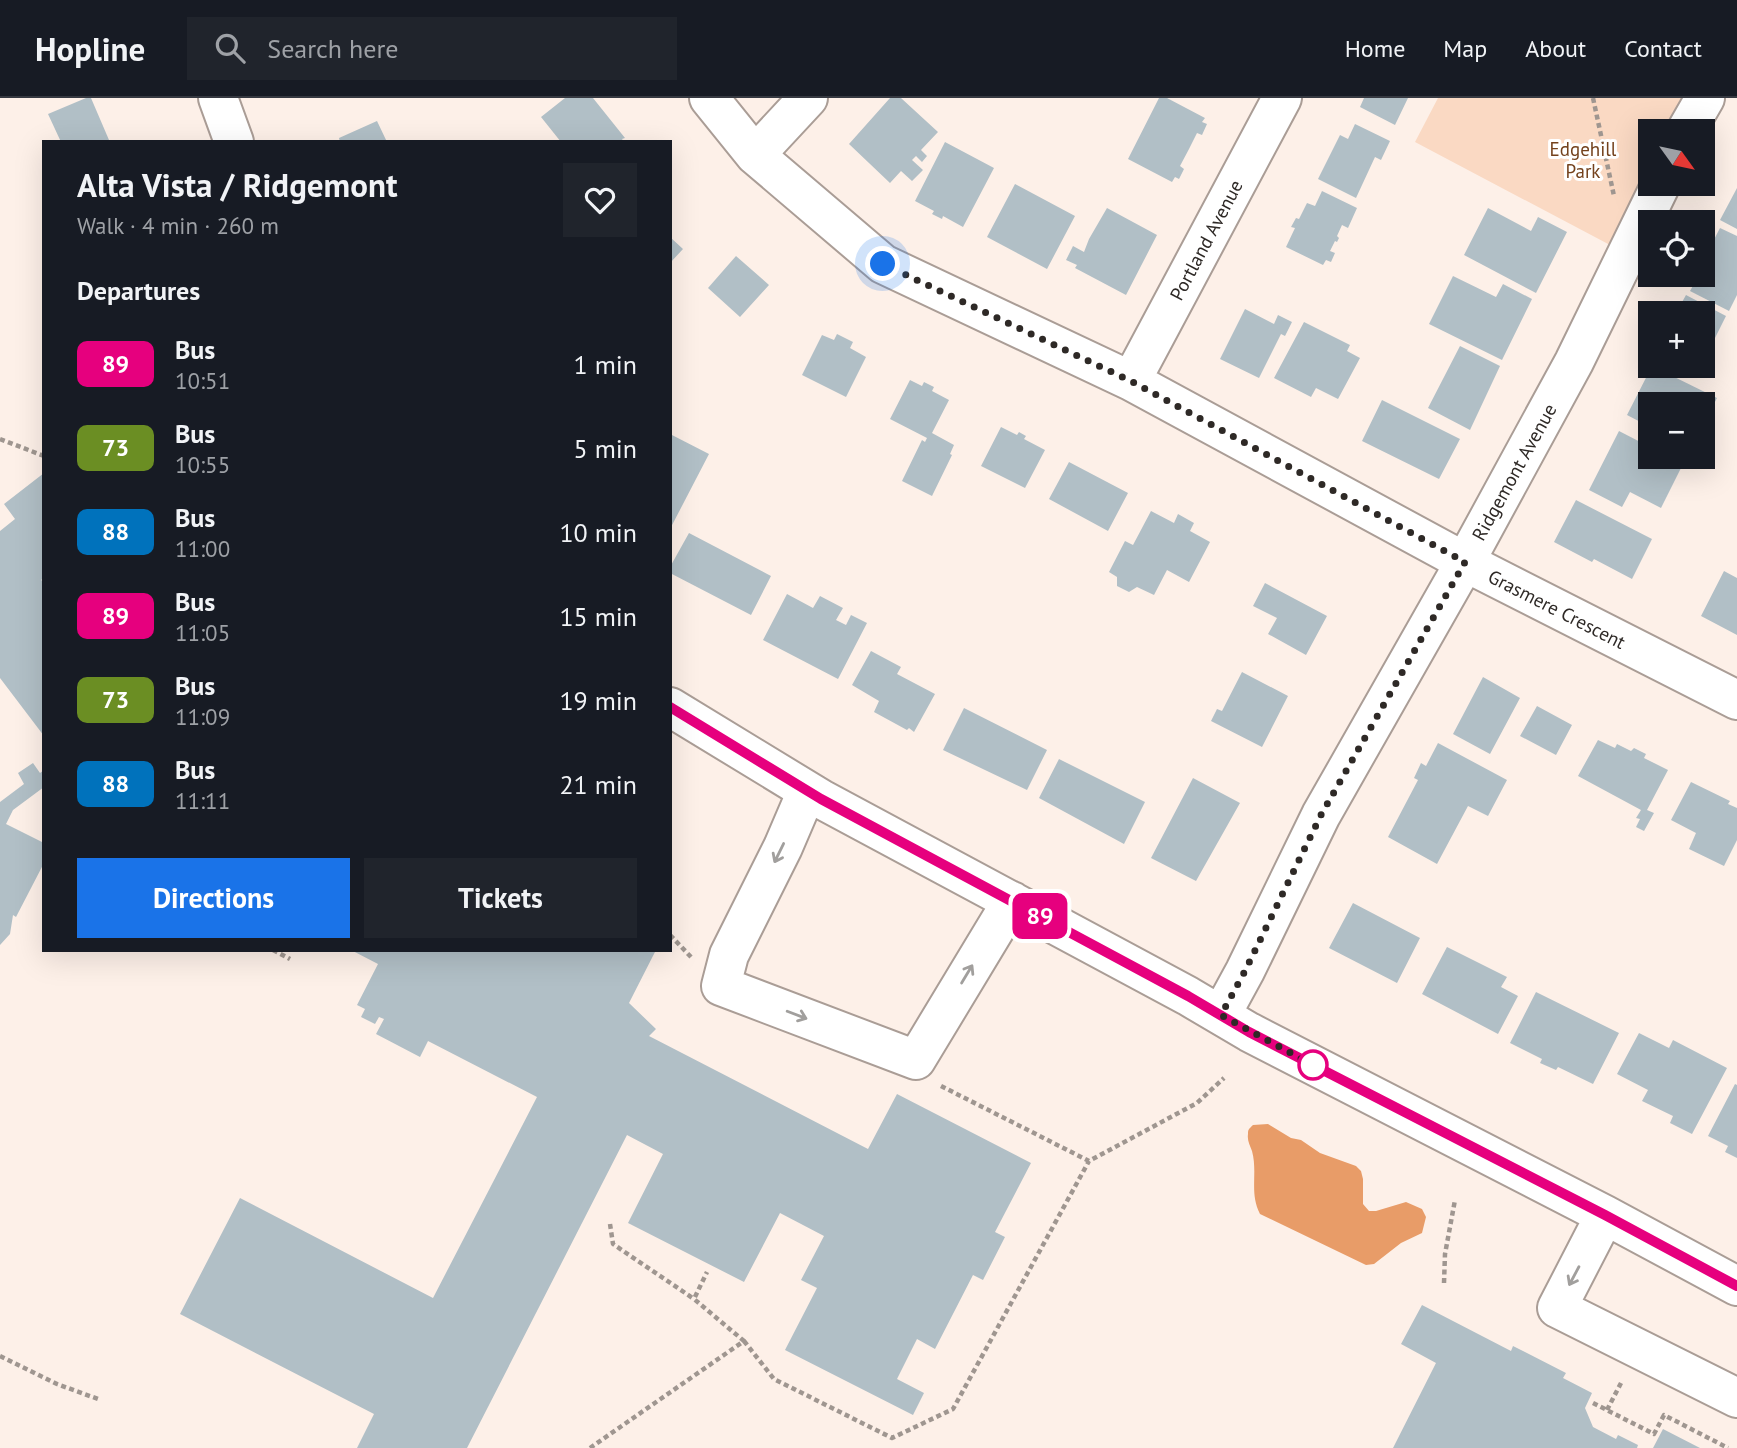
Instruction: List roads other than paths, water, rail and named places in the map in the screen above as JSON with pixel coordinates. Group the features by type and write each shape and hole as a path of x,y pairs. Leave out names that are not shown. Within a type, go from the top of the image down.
{"street":[{"path":"218,98 233,140"},
{"name":"Grasmere Crescent","path":"709,98 755,155 883,264 1131,381 1465,562 1737,700"},
{"path":"755,155 808,98"},
{"name":"Portland Avenue","path":"1131,381 1282,98"},
{"path":"1693,119 1705,98"},
{"name":"Ridgemont Avenue","path":"1221,1015 1321,815 1465,562 1574,362 1655,196"},
{"path":"672,708 807,791 1249,1032 1737,1286"},
{"path":"807,791 783,847 729,955 721,986 916,1060 1012,901"},
{"path":"1605,1215 1557,1308 1737,1398"}],"park label":[{"name":"Edgehill Park","path":"1583,160"}]}
